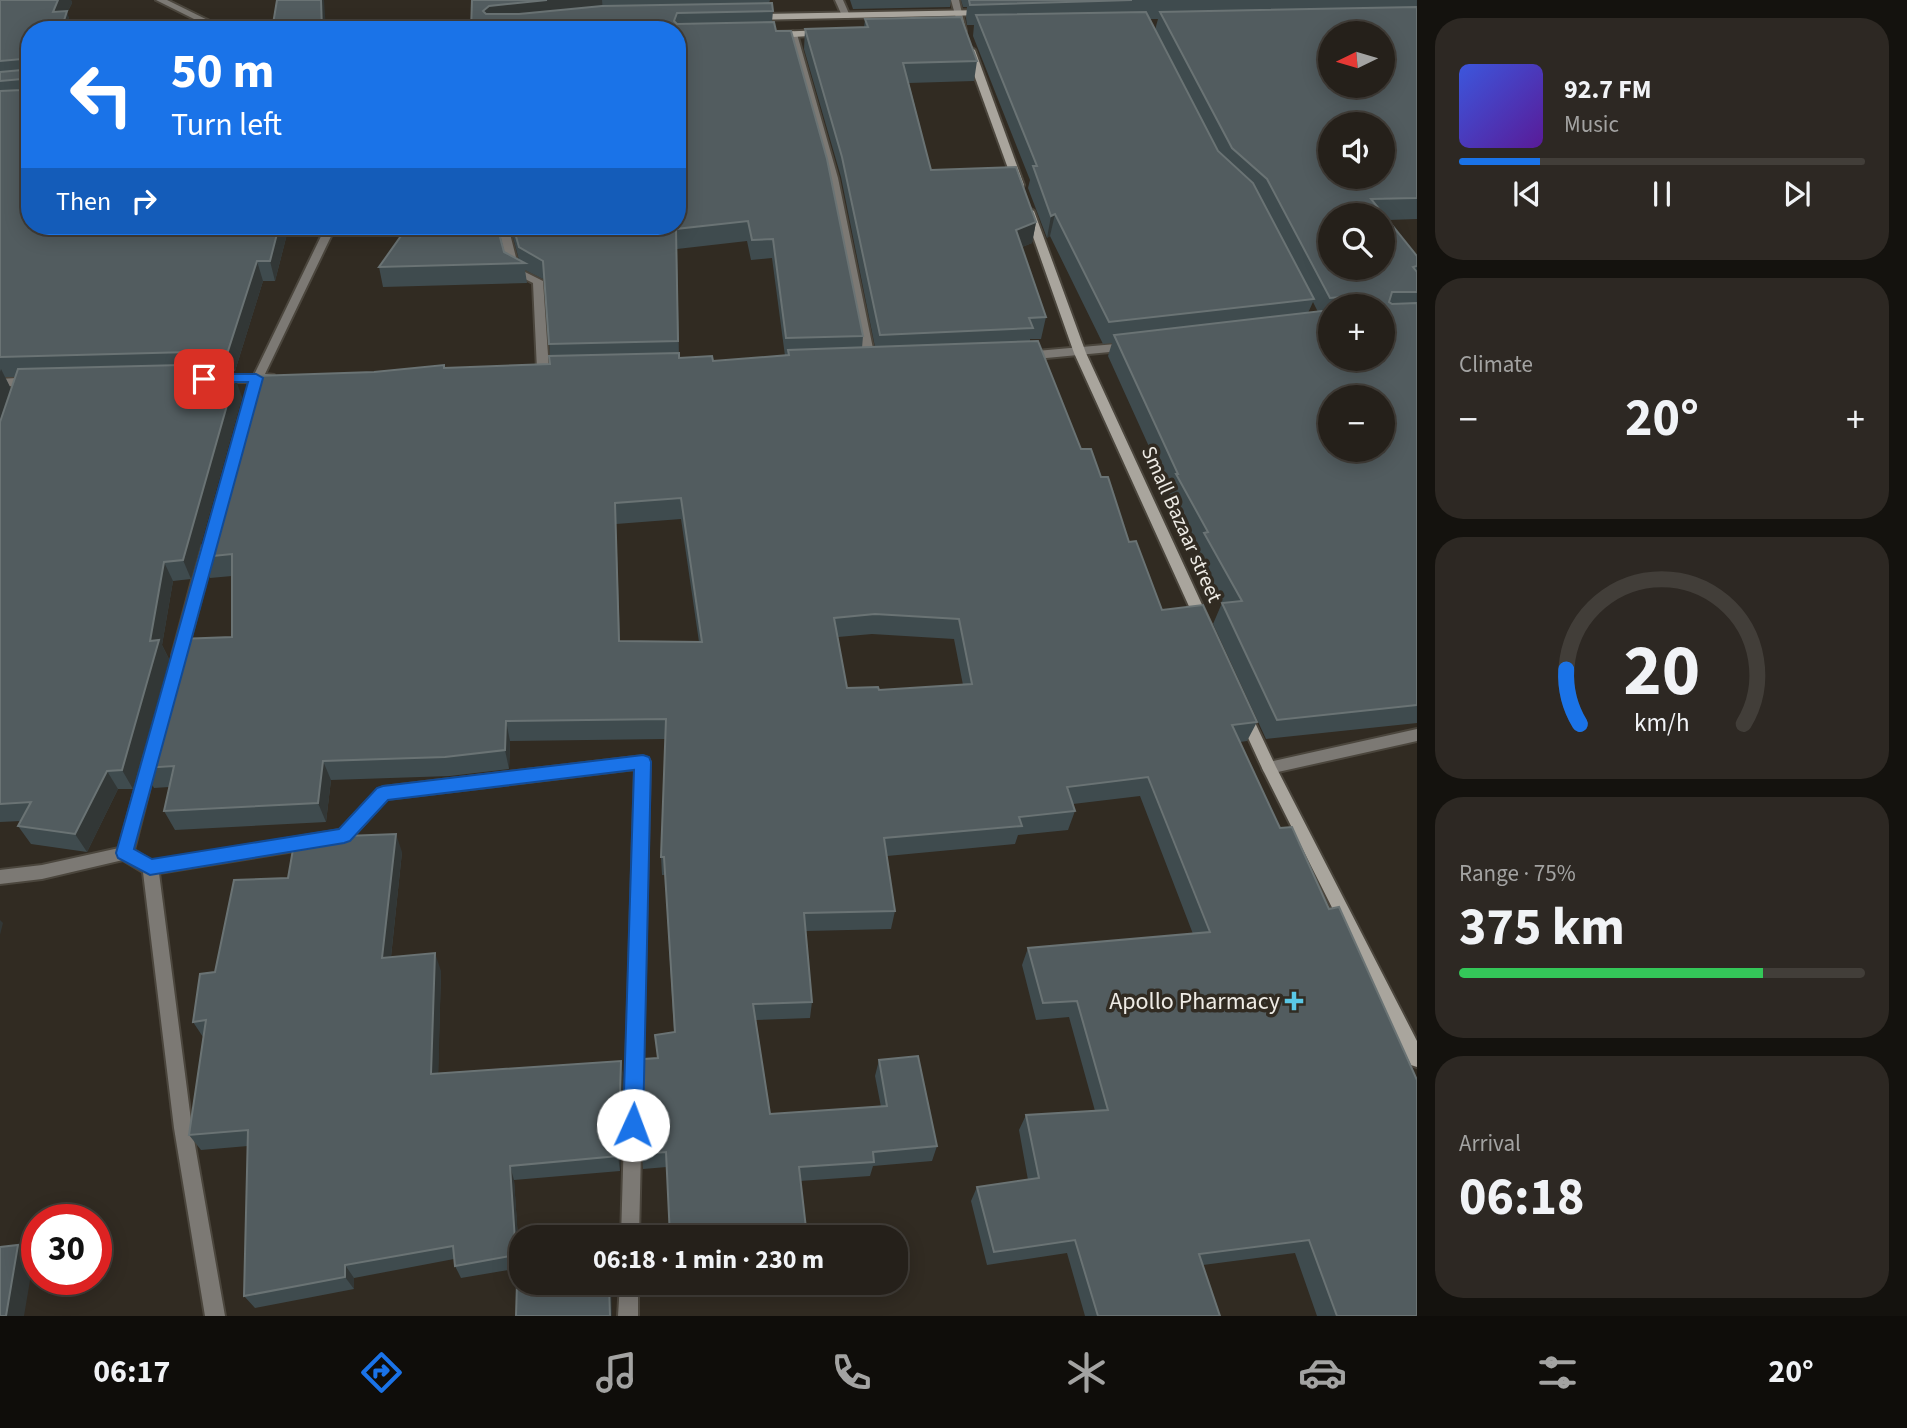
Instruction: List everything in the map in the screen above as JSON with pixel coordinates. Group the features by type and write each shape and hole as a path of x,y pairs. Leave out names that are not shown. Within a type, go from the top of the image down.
{"main road":[{"path":"752,17 999,13"},
{"name":"Small Bazaar street","path":"963,30 1080,353 1213,642"},
{"path":"767,35 829,33"},
{"path":"1241,705 1269,768 1417,1059"}],"street":[{"path":"160,0 205,21"},
{"path":"839,0 846,16"},
{"path":"955,0 963,30"},
{"path":"793,34 833,178 870,363"},
{"path":"249,404 256,378 327,235"},
{"path":"505,235 514,271 538,281 543,370"},
{"path":"1015,356 1080,353 1136,346"},
{"path":"857,363 883,362"},
{"path":"529,370 556,370"},
{"path":"201,379 284,377"},
{"path":"0,383 50,381"},
{"path":"18,395 22,382"},
{"path":"175,669 213,530"},
{"path":"1269,768 1417,734"},
{"path":"125,853 153,748"},
{"path":"0,877 42,872 125,853 150,867 344,836 383,793 643,762 630,1225"},
{"path":"150,867 183,1128 215,1316"},
{"path":"628,1316 629,1295"}],"building":[{"path":"0,0 58,0 53,12 67,11 64,21 21,21 21,59 0,61"},
{"path":"277,0 321,0 322,21 274,21"},
{"path":"472,0 547,0 489,6 483,11 486,14 519,14 602,6 772,3 773,11 677,13 674,21 471,21"},
{"path":"969,0 1132,0 970,5"},
{"path":"1417,7 1417,198 1371,199 1374,203 1318,203 1318,275 1267,179 1232,148 1160,12"},
{"path":"1146,12 1218,151 1253,183 1314,299 1109,322 1055,214 1051,216 1033,166 1037,166 976,15"},
{"path":"961,17 977,61 903,63 931,170 1016,167 1036,222 1016,230 1046,317 1029,318 1033,328 880,335 842,157 805,29 868,27 865,19"},
{"path":"774,22 776,31 791,31 827,159 863,336 786,338 773,239 752,240 748,221 686,228 686,24"},
{"path":"21,70 21,79 0,81 0,72"},
{"path":"21,90 21,235 277,235 270,261 257,261 228,351 0,357 0,91"},
{"path":"1395,229 1417,256 1417,266 1413,267 1417,272 1417,292 1328,294 1320,280 1395,280"},
{"path":"402,235 499,235 504,252 525,263 379,267"},
{"path":"516,235 676,235 678,341 549,344 543,261 519,247"},
{"path":"1417,303 1417,705 1277,720 1222,603 1242,601 1204,533 1208,532 1176,474 1114,335 1318,311 1318,371 1395,371 1395,304"},
{"path":"1038,341 1081,449 1091,449 1101,477 1108,477 1129,542 1136,541 1162,610 1203,605 1257,722 1232,725 1280,828 1292,827 1329,909 1339,907 1417,1080 1417,1316 1337,1316 1309,1240 1199,1254 1220,1316 1098,1316 1075,1240 994,1252 977,1187 1039,1178 1026,1115 1108,1110 1077,1001 1043,1003 1028,948 1210,932 1148,777 1067,787 1075,811 1019,817 1022,826 884,838 895,911 804,913 812,1002 753,1004 770,1114 887,1106 879,1060 918,1056 937,1146 873,1152 874,1162 799,1167 806,1225 669,1225 666,1152 642,1154 644,1059 658,1058 655,1035 675,1032 664,857 661,857 666,719 506,721 505,750 445,757 323,761 318,803 164,811 174,766 143,768 179,639 232,637 232,554 202,557 253,376 374,372 444,365 444,368 550,364 549,356 679,353 679,358 712,356 713,361 789,355 788,350","holes":["681,498 702,642 619,641 615,503","875,614 959,619 972,684 879,690 878,687 847,688 834,618"]},
{"path":"223,364 219,378 235,377 183,560 164,562 150,641 159,640 122,770 107,771 75,834 18,826 31,802 0,804 0,422 18,369"},
{"path":"396,834 382,958 435,953 431,1074 621,1061 618,1156 510,1166 514,1225 509,1225 509,1256 455,1266 453,1246 345,1265 345,1277 244,1296 248,1130 189,1135 206,1020 193,1022 200,974 215,972 234,880 288,878 295,838"},
{"path":"18,1245 6,1316 0,1316 0,1247"},
{"path":"517,1295 609,1295 610,1316 516,1316"}],"place":[{"name":"Apollo Pharmacy","path":"1294,1001"}],"route":[{"path":"204,379 256,378 229,468 125,853 150,867 344,836 383,793 643,762 633,1125"}]}
